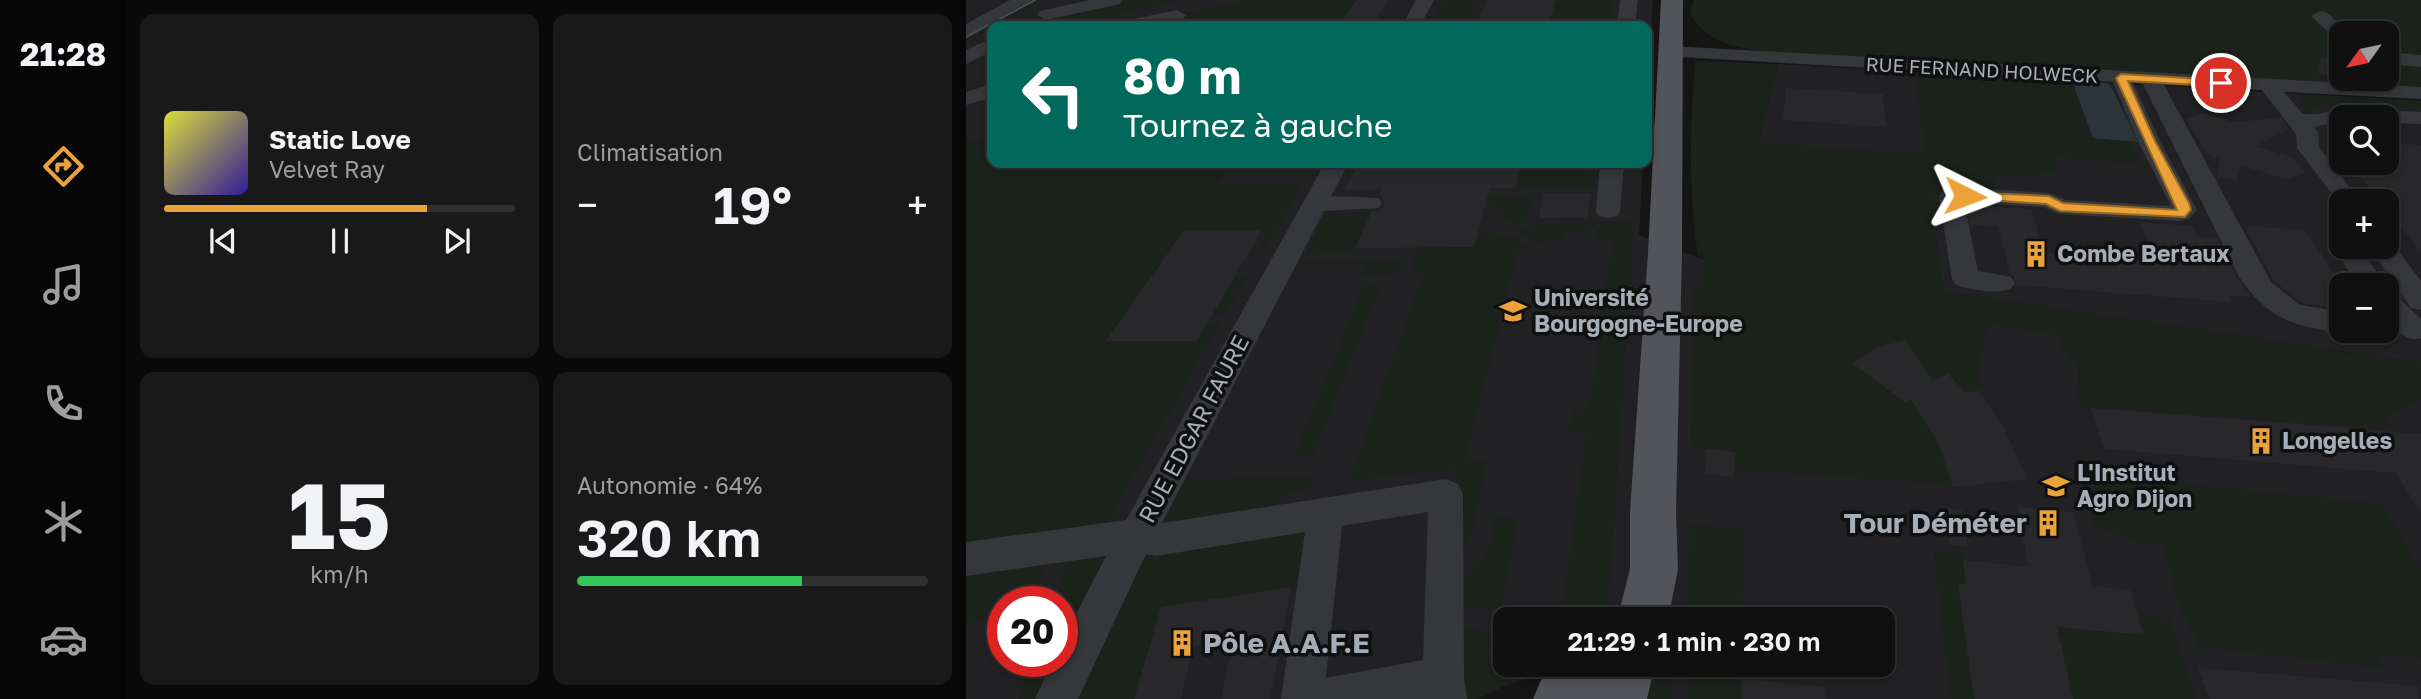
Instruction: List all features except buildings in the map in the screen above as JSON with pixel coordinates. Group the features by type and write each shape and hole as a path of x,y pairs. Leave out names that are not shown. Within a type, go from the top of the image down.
{"main road":[{"path":"1645,607 1654,569 1658,130 1670,52 1672,0"},
{"path":"1560,699 1573,693 1591,677"},
{"path":"1620,699 1626,677"}],"street":[{"path":"966,31 1023,0"},
{"path":"1052,21 1086,2 1114,0"},
{"path":"1414,21 1425,0"},
{"path":"1627,21 1629,0"},
{"path":"970,7 1002,11"},
{"path":"1149,21 1177,15"},
{"path":"2320,16 2329,23"},
{"path":"1052,21 1077,21"},
{"path":"966,61 987,47"},
{"name":"RUE FERNAND HOLWECK","path":"1670,52 2421,93"},
{"path":"966,61 987,59"},
{"path":"2399,59 2421,61"},
{"path":"2001,284 1966,279 1951,197 1953,194 2049,200 2060,207 2180,214 2185,210 2149,141 2121,78"},
{"path":"2151,79 2252,275 2267,297 2288,313 2304,319 2329,322"},
{"path":"2268,85 2301,125 2309,141 2308,148 2339,189"},
{"path":"966,99 987,92"},
{"path":"2301,125 2341,114 2421,118"},
{"path":"2301,125 2329,130"},
{"path":"2399,134 2421,135"},
{"name":"RUE EDGAR FAURE","path":"1056,699 1137,535 1334,168"},
{"path":"1608,211 1612,168"},
{"path":"1315,204 1370,203"},
{"path":"2391,259 2421,301"},
{"path":"966,559 1137,535 1156,540 1446,494 1444,688 1325,699"},
{"path":"1302,699 1326,512"}],"shaded area":[{"name":"Université Bourgogne-Europe","path":"966,0 1653,0 1652,21 987,21 987,168 1643,168 1639,235 1699,258 2421,364 2421,699 1571,699 1538,677 1895,677 1895,607 1493,607 1493,677 1533,677 1504,686 1478,699 966,699"},
{"path":"1029,0 1044,0 1006,21 991,21"},
{"path":"1122,0 1181,0 1088,21 1055,21 1057,20 1051,17"},
{"path":"1249,0 1357,0 1342,21 1178,21 1184,16 1179,15"},
{"path":"1444,0 1468,0 1474,10 1499,18 1456,18 1434,21"},
{"path":"1556,0 1614,0 1611,17 1618,18 1617,21 1592,21 1592,18 1549,18"},
{"path":"1694,0 2421,0 2421,89 2399,88 2399,21 2329,21 2329,84 1771,52 1725,43 1715,39 1697,24 1690,14"},
{"path":"987,23 987,31 978,36 966,35"},
{"path":"1695,61 1778,64 1758,143 1925,154 1915,72 2072,81 2093,138 2130,141 2141,164 2054,157 2058,174 2040,172 2041,177 2000,174 1983,194 1931,195 1943,292 2421,363 2421,399 2391,414 2379,428 2079,406 2078,365 2059,346 2058,335 1989,324 1978,378 1987,389 1970,391 1946,387 1928,374 1904,340 1876,348 1852,363 1905,403 1911,399 1933,432 1953,484 1734,470 1736,452 1691,448 1693,286 1704,280 1704,257 1698,255 1691,183"},
{"path":"1778,64 2421,101 2421,363 1943,292 1927,171 1758,143"},
{"path":"2072,81 2107,83 2138,142 2093,138"},
{"path":"2303,95 2421,101 2421,110 2399,109 2399,105 2320,105 2309,108 2313,115 2310,116 2299,103 2299,98"},
{"path":"987,138 987,168 1227,168 1217,184 1302,182 1267,248 1260,247 1266,231 1184,230 1172,247 1177,251 1177,272 1154,272 1141,290 1133,313 1121,319 1106,340 1221,321 1107,523 1095,528 966,548 966,144"},
{"path":"1521,168 1580,168 1595,179 1593,187 1515,188"},
{"path":"1479,195 1531,195 1525,224 1514,225"},
{"path":"1371,212 1354,252 1306,254 1325,214"},
{"path":"1599,221 1591,230 1562,232 1562,239 1543,240 1535,244 1518,230 1538,225"},
{"path":"1605,221 1634,222 1611,572 1605,607 1563,607 1587,433 1568,431 1572,411 1590,409 1613,239 1593,240"},
{"path":"1478,233 1515,236 1529,247 1519,248 1465,458 1487,462 1471,536 1459,559 1457,469 1350,480 1423,275 1410,274 1419,248 1474,247"},
{"path":"1303,261 1405,261 1393,273 1362,275 1365,265 1301,264"},
{"path":"1238,277 1247,277 1225,314 1179,313 1226,291"},
{"path":"1365,284 1381,284 1313,457 1294,457"},
{"path":"1314,476 1308,490 1280,495 1277,510 1163,524 1184,480"},
{"path":"2101,476 2382,504 2421,570 2421,658 2378,655 2384,668 2200,647 2179,604 2164,545 2138,543 2093,524 2092,499"},
{"path":"1496,518 1518,518 1502,600 1498,607 1461,607 1459,581 1476,569 1489,547"},
{"path":"1690,525 1743,529 1742,607 1689,607"},
{"path":"1306,528 1300,576 1291,587 1162,607 1134,699 1073,699 1122,597 1147,554"},
{"path":"1114,548 1078,615 1078,586 1060,586 1073,553"},
{"path":"1934,552 1963,553 1966,584 1958,584 1974,699 1951,699"},
{"path":"1047,560 1038,586 987,586 987,620 966,623 966,571"},
{"path":"2139,617 2169,618 2197,699 2073,699 2057,627 2143,635"},
{"path":"1470,629 1480,629 1493,636 1486,655 1493,657 1493,677 1532,677 1504,686 1478,699 1461,699 1463,633"},
{"path":"1026,677 1048,677 1038,699 1018,699"},
{"path":"1653,677 1672,677 1673,699 1645,699"},
{"path":"1688,677 1742,677 1741,699 1688,699"}],"tram line":[{"path":"996,21 1035,0"},
{"path":"966,37 987,26"}],"place":[{"name":"Combe Bertaux","path":"2036,254"},
{"name":"Université Bourgogne-Europe","path":"1513,311"},
{"name":"Longelles","path":"2261,441"},
{"name":"L'Institut Agro Dijon","path":"2056,486"},
{"name":"Tour Déméter","path":"2048,523"},
{"name":"Pôle A.A.F.E","path":"1182,643"}],"route":[{"path":"1965,196 2049,200 2060,207 2180,214 2185,210 2182,203 2149,141 2121,78 2221,83"}]}
